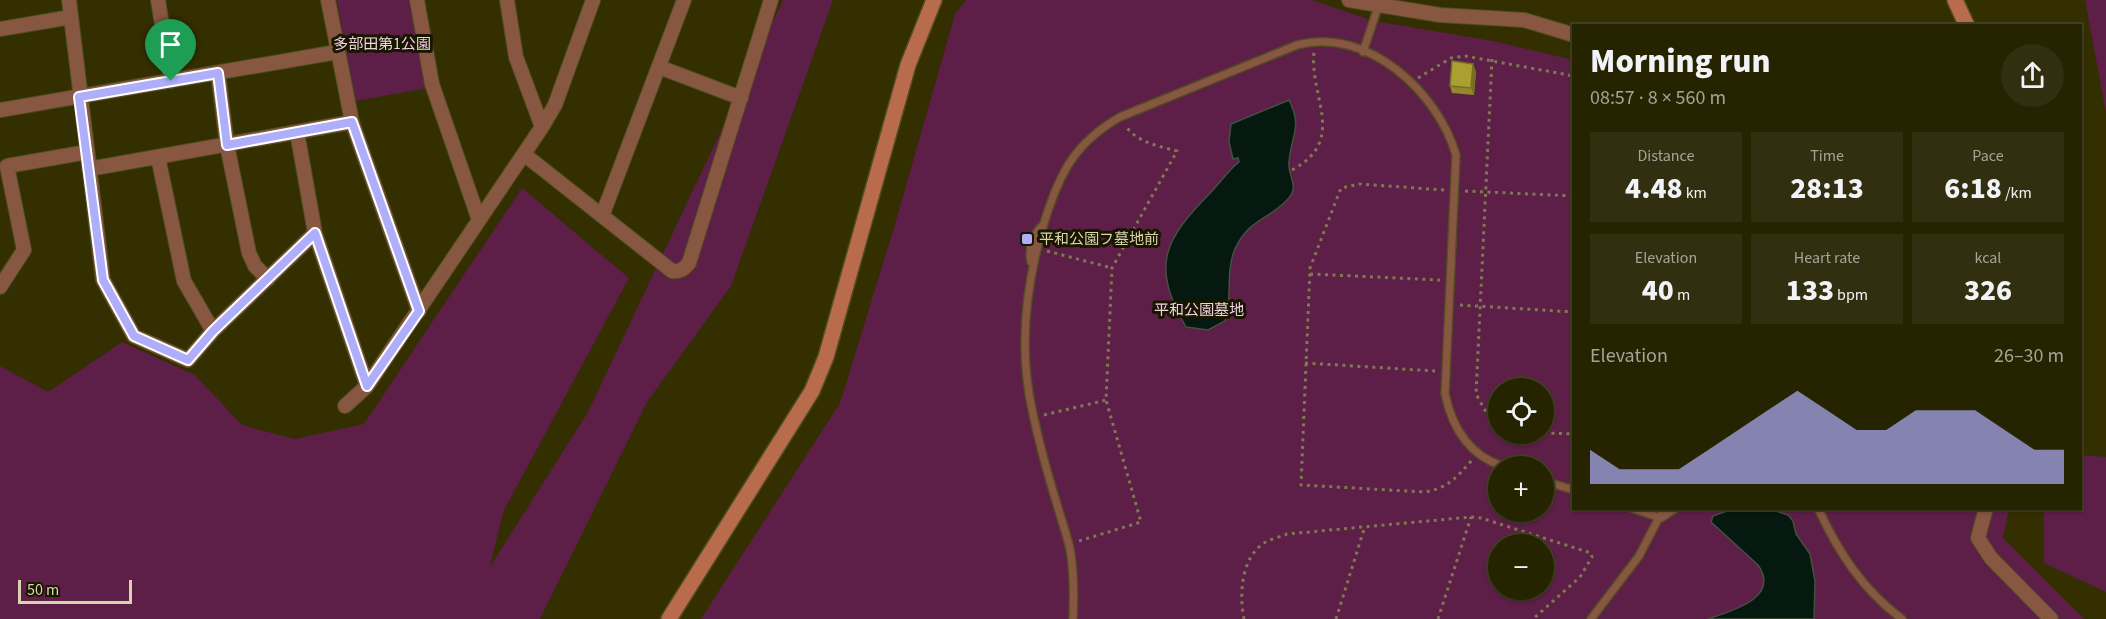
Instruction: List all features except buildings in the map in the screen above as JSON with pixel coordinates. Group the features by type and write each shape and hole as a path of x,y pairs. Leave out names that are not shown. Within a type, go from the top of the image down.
{"street":[{"path":"69,0 103,280 134,336 188,360 213,331 315,233"},
{"path":"161,0 171,81"},
{"path":"328,0 352,122 419,311"},
{"path":"417,0 432,84 479,220"},
{"path":"507,0 516,57 542,127"},
{"path":"345,406 367,386 525,156 555,105 593,0"},
{"path":"602,216 684,0"},
{"path":"525,156 672,271 684,269 689,263 771,0"},
{"path":"669,619 768,464 816,382 826,357 908,65 934,0"},
{"path":"1349,0 1440,15 1524,20 1572,34"},
{"path":"1955,0 1966,24"},
{"path":"0,29 70,17"},
{"path":"0,110 337,52"},
{"path":"659,67 741,98"},
{"path":"218,73 227,145 249,253 255,266 268,279"},
{"path":"89,170 352,122"},
{"path":"297,132 315,233 367,386"},
{"path":"0,287 24,250 7,166 87,152"},
{"path":"158,157 184,281 213,331"},
{"path":"1985,510 1978,538 1991,558 2051,619"}],"lane":[{"path":"1363,51 1378,6"},
{"path":"1073,619 1075,588 1068,544 1034,417 1028,379 1026,338 1032,264 1060,176 1072,157 1101,128 1120,117 1311,41 1325,41 1363,51 1412,82 1440,116 1450,135 1456,155 1445,394 1451,416 1462,437 1477,454 1488,459"},
{"path":"1032,264 1029,252 1036,231 1044,224"},
{"path":"1554,484 1572,489"},
{"path":"1637,510 1661,518"},
{"path":"1591,619 1639,556 1663,510"},
{"path":"1661,518 1673,510"},
{"path":"1819,510 1843,557 1883,605 1902,619"}],"path":[{"path":"1292,170 1307,163 1312,157 1324,123 1311,41"},
{"path":"1412,82 1435,65 1451,58 1492,59 1572,76"},
{"path":"1488,416 1476,394 1492,59"},
{"path":"1068,544 1141,522 1106,399 1112,268 1177,151 1145,142 1129,131 1120,117"},
{"path":"1477,454 1454,481 1442,489 1425,492 1301,485 1310,274 1314,254 1341,188 1360,184 1572,196"},
{"path":"1037,248 1112,268"},
{"path":"1310,274 1450,280"},
{"path":"1449,304 1572,312"},
{"path":"1305,363 1445,371"},
{"path":"1034,417 1106,399"},
{"path":"1554,433 1572,434"},
{"path":"1438,619 1471,517"},
{"path":"1244,619 1243,575 1251,557 1264,543 1287,534 1471,517 1481,518 1592,554 1580,577 1533,619"},
{"path":"1336,619 1365,526"}],"green space":[{"name":"多部田第1公園","path":"337,0 412,0 428,88 355,101"},
{"path":"783,0 833,0 731,286 647,402 540,619 0,619 0,366 48,392 122,342 195,375 242,425 294,439 364,424 522,188 629,278 503,512 490,567 588,412"},
{"name":"平和公園墓地","path":"966,0 1312,0 1374,21 1493,41 1572,60 1572,510 2009,510 2003,538 2084,619 701,619 840,403 893,231 955,14"},
{"path":"2085,0 2106,0 2106,113"},
{"path":"2082,455 2106,457 2106,592 2044,563 2044,510 2082,510"}],"shaded area":[{"path":"1289,100 1296,125 1289,162 1293,186 1291,195 1280,207 1252,226 1240,239 1230,267 1229,303 1225,321 1208,330 1186,327 1168,286 1166,269 1173,239 1196,208 1239,162 1238,158 1233,159 1229,142 1231,124"},
{"path":"1729,510 1773,510 1788,515 1793,521 1796,534 1810,554 1815,581 1814,619 1708,619 1729,612 1750,601 1763,586 1763,576 1758,565 1711,522 1713,516"}],"place":[{"name":"平和公園フ墓地前","path":"1027,239"}],"route":[{"path":"218,73 227,145 352,122 419,311 367,386 315,233 213,331 188,360 134,336 103,280 79,97 171,81 218,73"}]}
